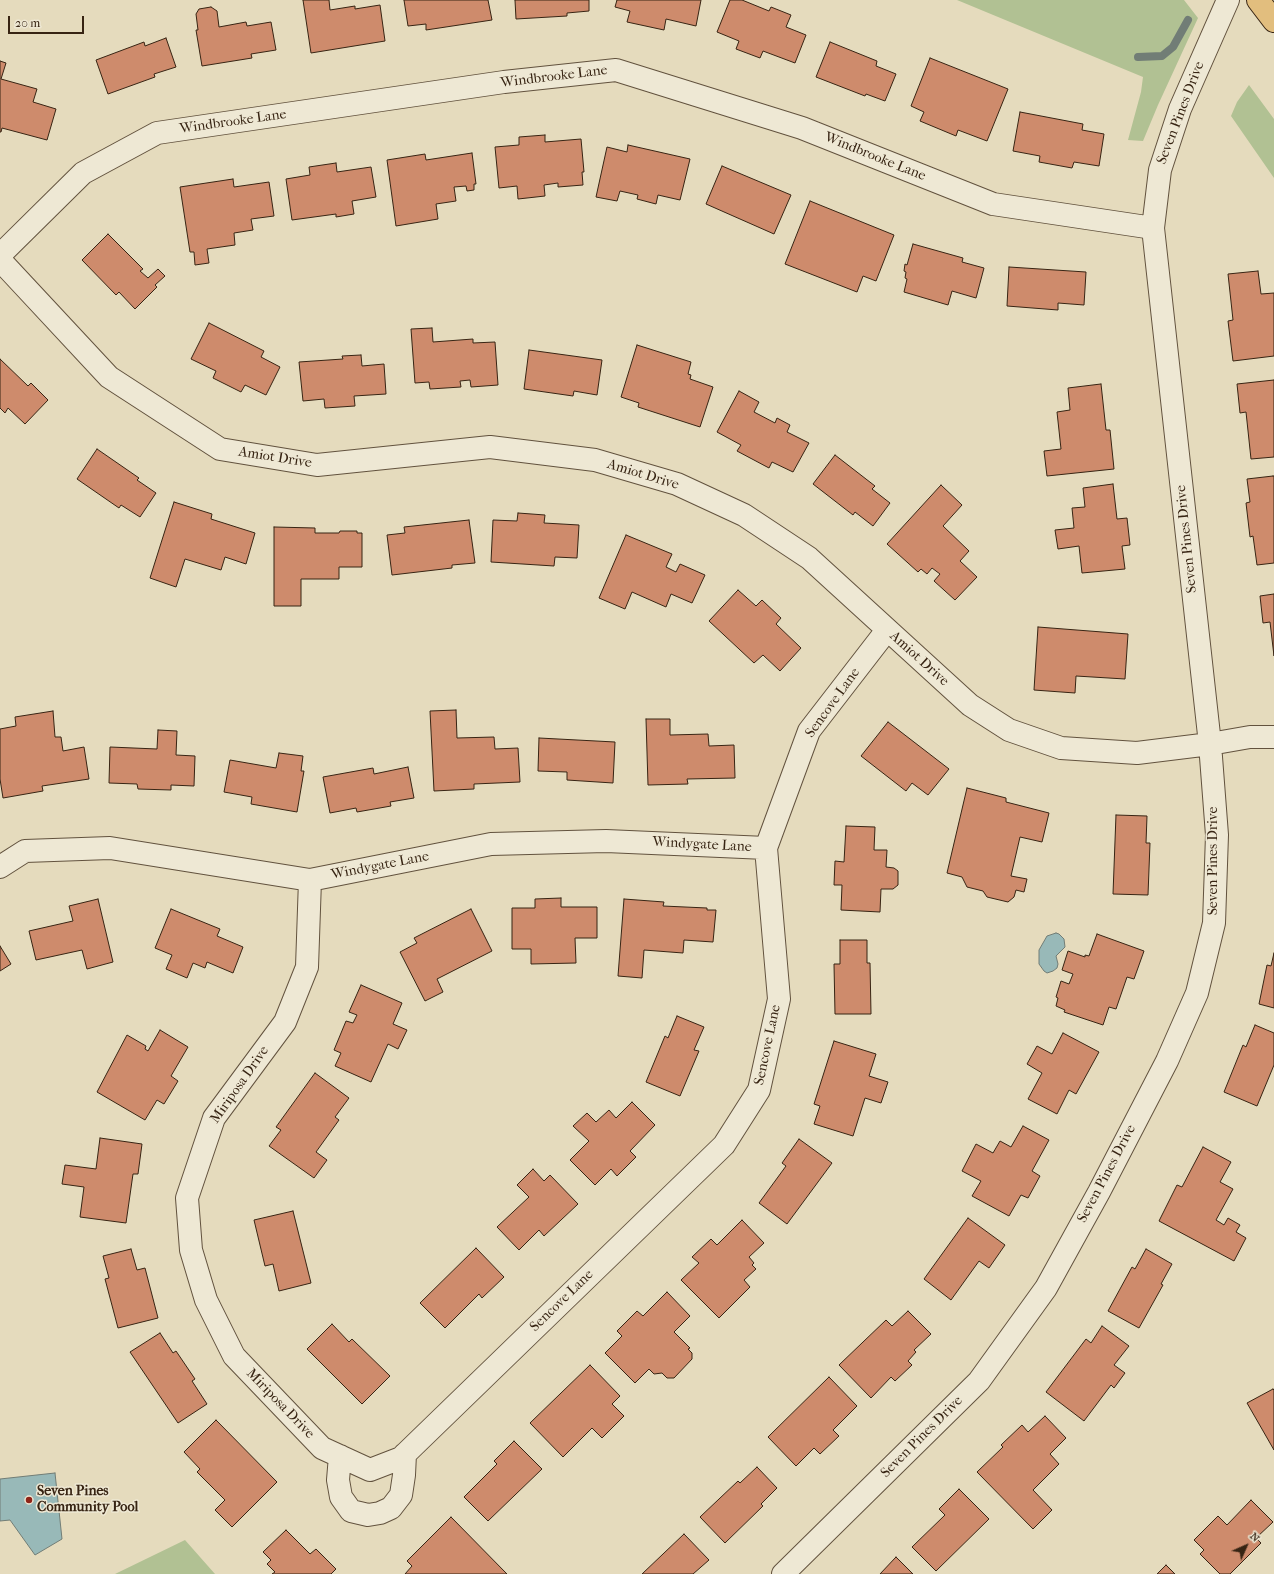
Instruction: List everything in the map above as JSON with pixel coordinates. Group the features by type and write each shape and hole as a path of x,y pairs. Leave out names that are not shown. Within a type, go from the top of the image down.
{"highway":[{"path":"1258,0 1274,21"}],"street":[{"name":"Seven Pines Drive","path":"783,1574 979,1381 1046,1288 1099,1192 1167,1061 1197,993 1214,924 1217,835 1210,744 1153,228 1160,170 1180,109 1228,0"},
{"name":"Windbrooke Lane","path":"0,255 83,173 157,134 504,82 616,70 802,128 993,204 1153,228"},
{"name":"Amiot Drive","path":"0,260 109,377 220,449 317,465 490,447 595,460 677,484 744,515 809,558 970,705 1009,730 1061,748 1137,753 1210,744 1250,737 1274,737"},
{"name":"Sencove Lane","path":"370,1470 401,1458 724,1145 759,1090 779,999 766,848 809,731 887,630"},
{"name":"Windygate Lane","path":"0,867 25,851 110,848 310,880 491,844 606,841 766,848"},
{"name":"Miriposa Drive","path":"310,880 308,967 285,1022 214,1118 187,1198 191,1250 206,1300 234,1356 322,1448 370,1470"},
{"path":"340,1456 338,1480 341,1497 351,1511 368,1515 380,1513 391,1508 401,1495 405,1454"}],"green space":[{"path":"957,0 1184,0 1198,18 1143,141 1128,140 1141,92 1143,77"},
{"path":"1249,85 1274,119 1274,178 1231,116 1237,102"},
{"path":"185,1540 215,1574 115,1574"}],"water":[{"path":"1056,933 1064,939 1065,947 1056,956 1058,964 1057,968 1047,973 1039,964 1039,950 1047,936"},
{"name":"Seven Pines Community Pool","path":"55,1473 62,1539 35,1555 10,1520 0,1521 0,1479"}],"building":[{"path":"303,0 329,0 330,10 355,6 355,9 380,5 385,41 311,53"},
{"path":"404,0 488,0 492,20 426,30 426,24 408,26"},
{"path":"515,0 589,0 589,11 567,13 567,16 516,19"},
{"path":"617,0 701,0 696,26 666,19 664,30 627,22 630,11 615,7"},
{"path":"730,0 742,0 769,11 771,7 791,15 786,27 806,35 795,63 763,51 760,58 736,49 739,41 717,32"},
{"path":"211,7 217,11 219,27 246,22 247,26 271,22 276,50 251,54 252,58 202,66 196,30 198,30 196,14 199,9"},
{"path":"166,38 176,67 154,74 155,77 108,94 96,60 144,42 145,46"},
{"path":"830,42 877,61 876,66 896,74 885,101 866,94 865,96 816,77"},
{"path":"930,58 1008,89 987,141 958,130 956,136 920,121 924,112 911,106"},
{"path":"0,61 6,63 1,79 37,89 33,102 56,109 47,140 2,128 0,132"},
{"path":"1020,112 1083,124 1082,130 1104,134 1099,166 1074,162 1072,168 1039,162 1040,156 1013,151"},
{"path":"545,135 545,142 581,139 584,172 582,172 583,185 558,187 558,183 544,185 545,196 518,199 517,186 499,188 495,147 519,145 519,137"},
{"path":"628,145 690,159 680,200 658,195 656,204 637,199 638,195 620,191 617,201 596,197 607,147 627,152"},
{"path":"472,153 476,184 474,184 474,190 467,191 466,186 454,187 456,201 436,204 438,219 396,226 387,160 425,154 426,160"},
{"path":"336,163 337,172 371,167 376,197 352,201 354,214 336,217 336,214 292,220 286,179 310,175 309,167"},
{"path":"722,166 791,195 774,234 706,204"},
{"path":"233,179 234,187 269,182 274,216 251,219 253,230 234,233 235,245 207,249 209,263 195,265 194,252 190,252 180,187"},
{"path":"810,201 894,235 876,281 863,276 857,292 785,264"},
{"path":"108,234 143,269 140,271 148,278 158,269 165,276 155,285 157,287 135,309 119,292 116,295 82,260"},
{"path":"913,244 963,258 962,262 984,268 976,298 952,291 948,305 904,292 907,279 905,278 906,272 904,271 905,264 907,265"},
{"path":"1009,267 1086,272 1084,305 1058,303 1058,310 1007,306"},
{"path":"1258,271 1261,294 1274,293 1274,356 1233,361 1228,321 1233,320 1228,274"},
{"path":"209,323 264,351 261,357 280,367 266,395 245,385 241,392 213,378 216,371 191,359"},
{"path":"432,328 433,342 473,339 473,343 495,342 498,385 471,387 470,380 460,381 461,387 430,389 429,382 415,383 411,329"},
{"path":"637,345 691,362 688,374 691,375 690,379 713,387 700,427 638,407 639,403 621,397"},
{"path":"529,350 602,360 597,395 574,391 573,396 524,389"},
{"path":"361,355 362,366 384,364 386,394 354,396 355,406 325,408 324,399 303,401 299,362 343,359 342,356"},
{"path":"0,359 28,386 31,383 48,400 25,424 8,408 5,413 0,408"},
{"path":"1274,380 1274,457 1251,459 1246,412 1240,413 1237,384"},
{"path":"1101,384 1106,430 1110,430 1114,469 1047,476 1044,451 1061,449 1057,412 1070,410 1068,388"},
{"path":"739,391 759,402 754,412 775,423 777,418 790,425 787,432 809,443 793,472 772,462 769,468 737,451 741,445 717,432"},
{"path":"97,449 139,478 137,480 156,493 140,517 121,505 119,508 77,479"},
{"path":"835,455 875,486 872,489 890,503 873,526 855,512 853,515 813,484"},
{"path":"1274,476 1274,563 1257,565 1253,536 1250,537 1246,503 1250,502 1247,479"},
{"path":"1113,484 1117,519 1127,518 1130,545 1122,546 1125,569 1082,573 1079,546 1058,549 1055,530 1074,528 1072,508 1085,507 1083,488"},
{"path":"941,485 962,505 943,526 969,551 960,561 977,577 955,600 934,581 940,574 932,568 927,574 921,569 918,572 887,544"},
{"path":"174,502 212,514 211,519 255,533 246,564 225,557 221,570 185,559 176,587 150,578"},
{"path":"518,513 545,515 544,523 579,525 577,558 555,557 554,566 491,562 493,520 517,521"},
{"path":"469,520 475,563 452,565 452,568 392,575 387,535 405,533 404,527"},
{"path":"274,527 315,528 315,533 357,531 357,533 362,533 362,567 339,567 339,579 301,579 301,606 274,606"},
{"path":"626,535 672,554 666,567 676,572 680,564 705,575 692,603 671,594 666,607 632,592 625,609 599,598"},
{"path":"738,590 756,606 762,600 781,618 776,624 801,648 780,671 763,655 754,663 709,621"},
{"path":"1274,594 1274,656 1270,622 1263,623 1260,596"},
{"path":"1038,627 1128,634 1125,679 1076,676 1075,693 1034,690"},
{"path":"456,710 457,738 494,737 495,749 518,748 520,782 474,784 474,789 434,791 430,711"},
{"path":"53,711 55,737 61,737 63,751 84,747 89,779 42,786 43,791 3,798 0,779 0,729 16,726 15,717"},
{"path":"646,719 670,719 670,735 708,734 709,746 734,745 735,778 687,779 688,784 648,785"},
{"path":"888,722 949,769 928,795 912,783 906,791 861,756"},
{"path":"158,730 177,731 176,755 195,756 194,786 171,785 171,790 138,789 137,784 109,783 110,747 157,749"},
{"path":"539,738 615,742 613,783 567,780 567,772 538,771"},
{"path":"279,753 303,756 301,771 304,771 297,812 251,804 252,797 224,792 230,760 276,768"},
{"path":"408,767 414,798 390,802 391,806 357,812 356,808 330,813 323,777 373,768 374,774"},
{"path":"967,788 1006,798 1006,802 1049,813 1042,842 1020,837 1011,876 1027,879 1024,892 1016,890 1014,897 1008,902 987,897 983,891 967,887 962,877 947,873"},
{"path":"1116,815 1147,816 1146,843 1150,843 1148,895 1113,894"},
{"path":"846,826 875,827 874,850 887,850 886,867 894,868 898,871 898,885 893,889 881,889 880,912 841,910 842,885 834,885 835,861 844,862"},
{"path":"561,898 561,907 597,907 597,938 575,938 576,963 531,964 531,949 512,949 512,908 535,908 535,899"},
{"path":"98,899 113,962 87,969 82,950 36,960 29,931 73,921 69,906"},
{"path":"624,899 664,902 663,906 707,908 707,910 716,910 713,942 684,940 683,953 644,950 642,978 618,976"},
{"path":"171,909 220,929 217,936 243,947 233,973 207,962 205,968 193,963 187,978 166,969 172,955 155,948"},
{"path":"471,909 492,951 437,979 443,992 425,1001 400,952 417,943 414,938"},
{"path":"1097,934 1144,951 1134,979 1127,977 1116,1009 1109,1007 1103,1025 1064,1012 1065,1010 1056,1006 1058,998 1056,997 1061,981 1069,984 1073,974 1062,970 1068,951 1085,957 1085,955 1089,956"},
{"path":"840,940 867,940 867,963 870,963 871,1014 835,1014 834,964 840,964"},
{"path":"0,946 11,964 0,971"},
{"path":"1274,953 1274,1008 1259,1004 1267,965 1271,966"},
{"path":"361,985 402,1003 393,1024 407,1030 398,1049 388,1044 371,1082 335,1066 341,1053 334,1050 346,1021 353,1023 357,1015 349,1012"},
{"path":"677,1016 704,1027 694,1050 699,1051 680,1096 646,1082 665,1036 668,1038"},
{"path":"1255,1025 1274,1033 1274,1065 1257,1106 1224,1092 1243,1045 1246,1047"},
{"path":"160,1030 188,1047 171,1076 178,1081 164,1104 157,1100 145,1120 97,1092 127,1035 146,1046 145,1049 148,1051"},
{"path":"1063,1033 1099,1052 1076,1094 1069,1090 1057,1114 1028,1099 1042,1073 1027,1064 1037,1046 1052,1054"},
{"path":"834,1041 876,1054 869,1076 888,1082 881,1103 865,1098 853,1136 814,1124 820,1106 814,1104"},
{"path":"315,1073 349,1098 335,1117 339,1120 316,1152 327,1160 314,1178 269,1146 281,1130 276,1127"},
{"path":"632,1102 655,1125 630,1151 636,1157 617,1176 611,1169 595,1185 570,1160 589,1141 573,1126 587,1113 596,1122 609,1110 616,1118"},
{"path":"1023,1126 1049,1140 1032,1171 1040,1176 1028,1198 1021,1195 1009,1216 972,1196 981,1181 962,1171 976,1144 993,1153 1000,1141 1011,1147"},
{"path":"100,1138 142,1144 138,1174 133,1174 126,1223 80,1217 84,1187 62,1184 65,1165 96,1169"},
{"path":"799,1139 832,1163 787,1224 759,1203 786,1166 782,1163"},
{"path":"1203,1147 1231,1162 1220,1182 1233,1189 1216,1220 1224,1225 1228,1218 1240,1225 1236,1232 1246,1238 1234,1261 1159,1221 1177,1185 1182,1187"},
{"path":"533,1169 544,1181 550,1175 578,1204 544,1236 539,1230 519,1250 497,1227 529,1197 517,1185"},
{"path":"293,1211 311,1283 279,1291 273,1264 265,1266 254,1220"},
{"path":"968,1218 1005,1245 989,1268 979,1261 951,1300 924,1279"},
{"path":"742,1220 764,1243 749,1257 754,1263 752,1265 756,1269 744,1280 750,1287 719,1318 681,1280 699,1263 692,1257 711,1239 717,1245"},
{"path":"476,1248 504,1277 482,1298 479,1294 445,1328 420,1303"},
{"path":"131,1249 137,1270 145,1268 158,1318 118,1328 105,1279 109,1278 103,1256"},
{"path":"1146,1249 1172,1264 1161,1284 1163,1285 1139,1328 1108,1311 1132,1267 1135,1269"},
{"path":"667,1292 690,1316 674,1332 690,1348 688,1349 692,1353 692,1359 674,1378 667,1378 662,1373 654,1374 649,1369 635,1383 605,1353 622,1336 617,1331 637,1311 643,1316"},
{"path":"908,1311 931,1334 914,1350 916,1352 908,1361 912,1365 895,1381 891,1377 871,1398 839,1365 886,1320 892,1326"},
{"path":"332,1324 349,1342 352,1339 390,1376 362,1404 307,1349"},
{"path":"1102,1326 1129,1346 1114,1365 1125,1373 1114,1388 1111,1385 1084,1421 1046,1392 1086,1339 1091,1343"},
{"path":"160,1333 173,1353 176,1351 195,1379 192,1381 207,1404 178,1423 130,1352"},
{"path":"590,1365 620,1396 612,1404 624,1416 602,1438 592,1428 563,1457 530,1423"},
{"path":"829,1377 857,1406 833,1430 839,1436 820,1454 814,1448 796,1466 768,1437"},
{"path":"1273,1389 1274,1390 1274,1450 1247,1403"},
{"path":"1045,1416 1066,1438 1050,1454 1059,1464 1033,1490 1052,1510 1033,1529 977,1472 1003,1447 1001,1445 1022,1425 1028,1432"},
{"path":"216,1420 277,1482 232,1527 215,1510 225,1500 197,1472 200,1469 184,1452"},
{"path":"514,1441 542,1469 488,1521 464,1497 497,1464 494,1461"},
{"path":"757,1467 777,1488 761,1504 763,1506 725,1543 700,1517 738,1481 740,1483"},
{"path":"959,1489 989,1519 936,1571 912,1547 945,1515 939,1509"},
{"path":"1251,1500 1273,1522 1256,1538 1261,1543 1230,1574 1220,1574 1200,1554 1204,1550 1194,1540 1218,1516 1227,1525"},
{"path":"451,1517 507,1574 405,1574 412,1566 407,1561"},
{"path":"286,1530 310,1554 316,1549 336,1569 331,1574 272,1574 275,1572 267,1564 271,1560 263,1552"},
{"path":"684,1534 709,1560 693,1574 642,1574"},
{"path":"896,1557 913,1574 880,1574"},
{"path":"1166,1565 1175,1574 1157,1574"}],"waterway":[{"path":"1138,57 1162,56 1173,47 1188,20"}],"place":[{"name":"Seven Pines Community Pool","path":"29,1500"}]}
